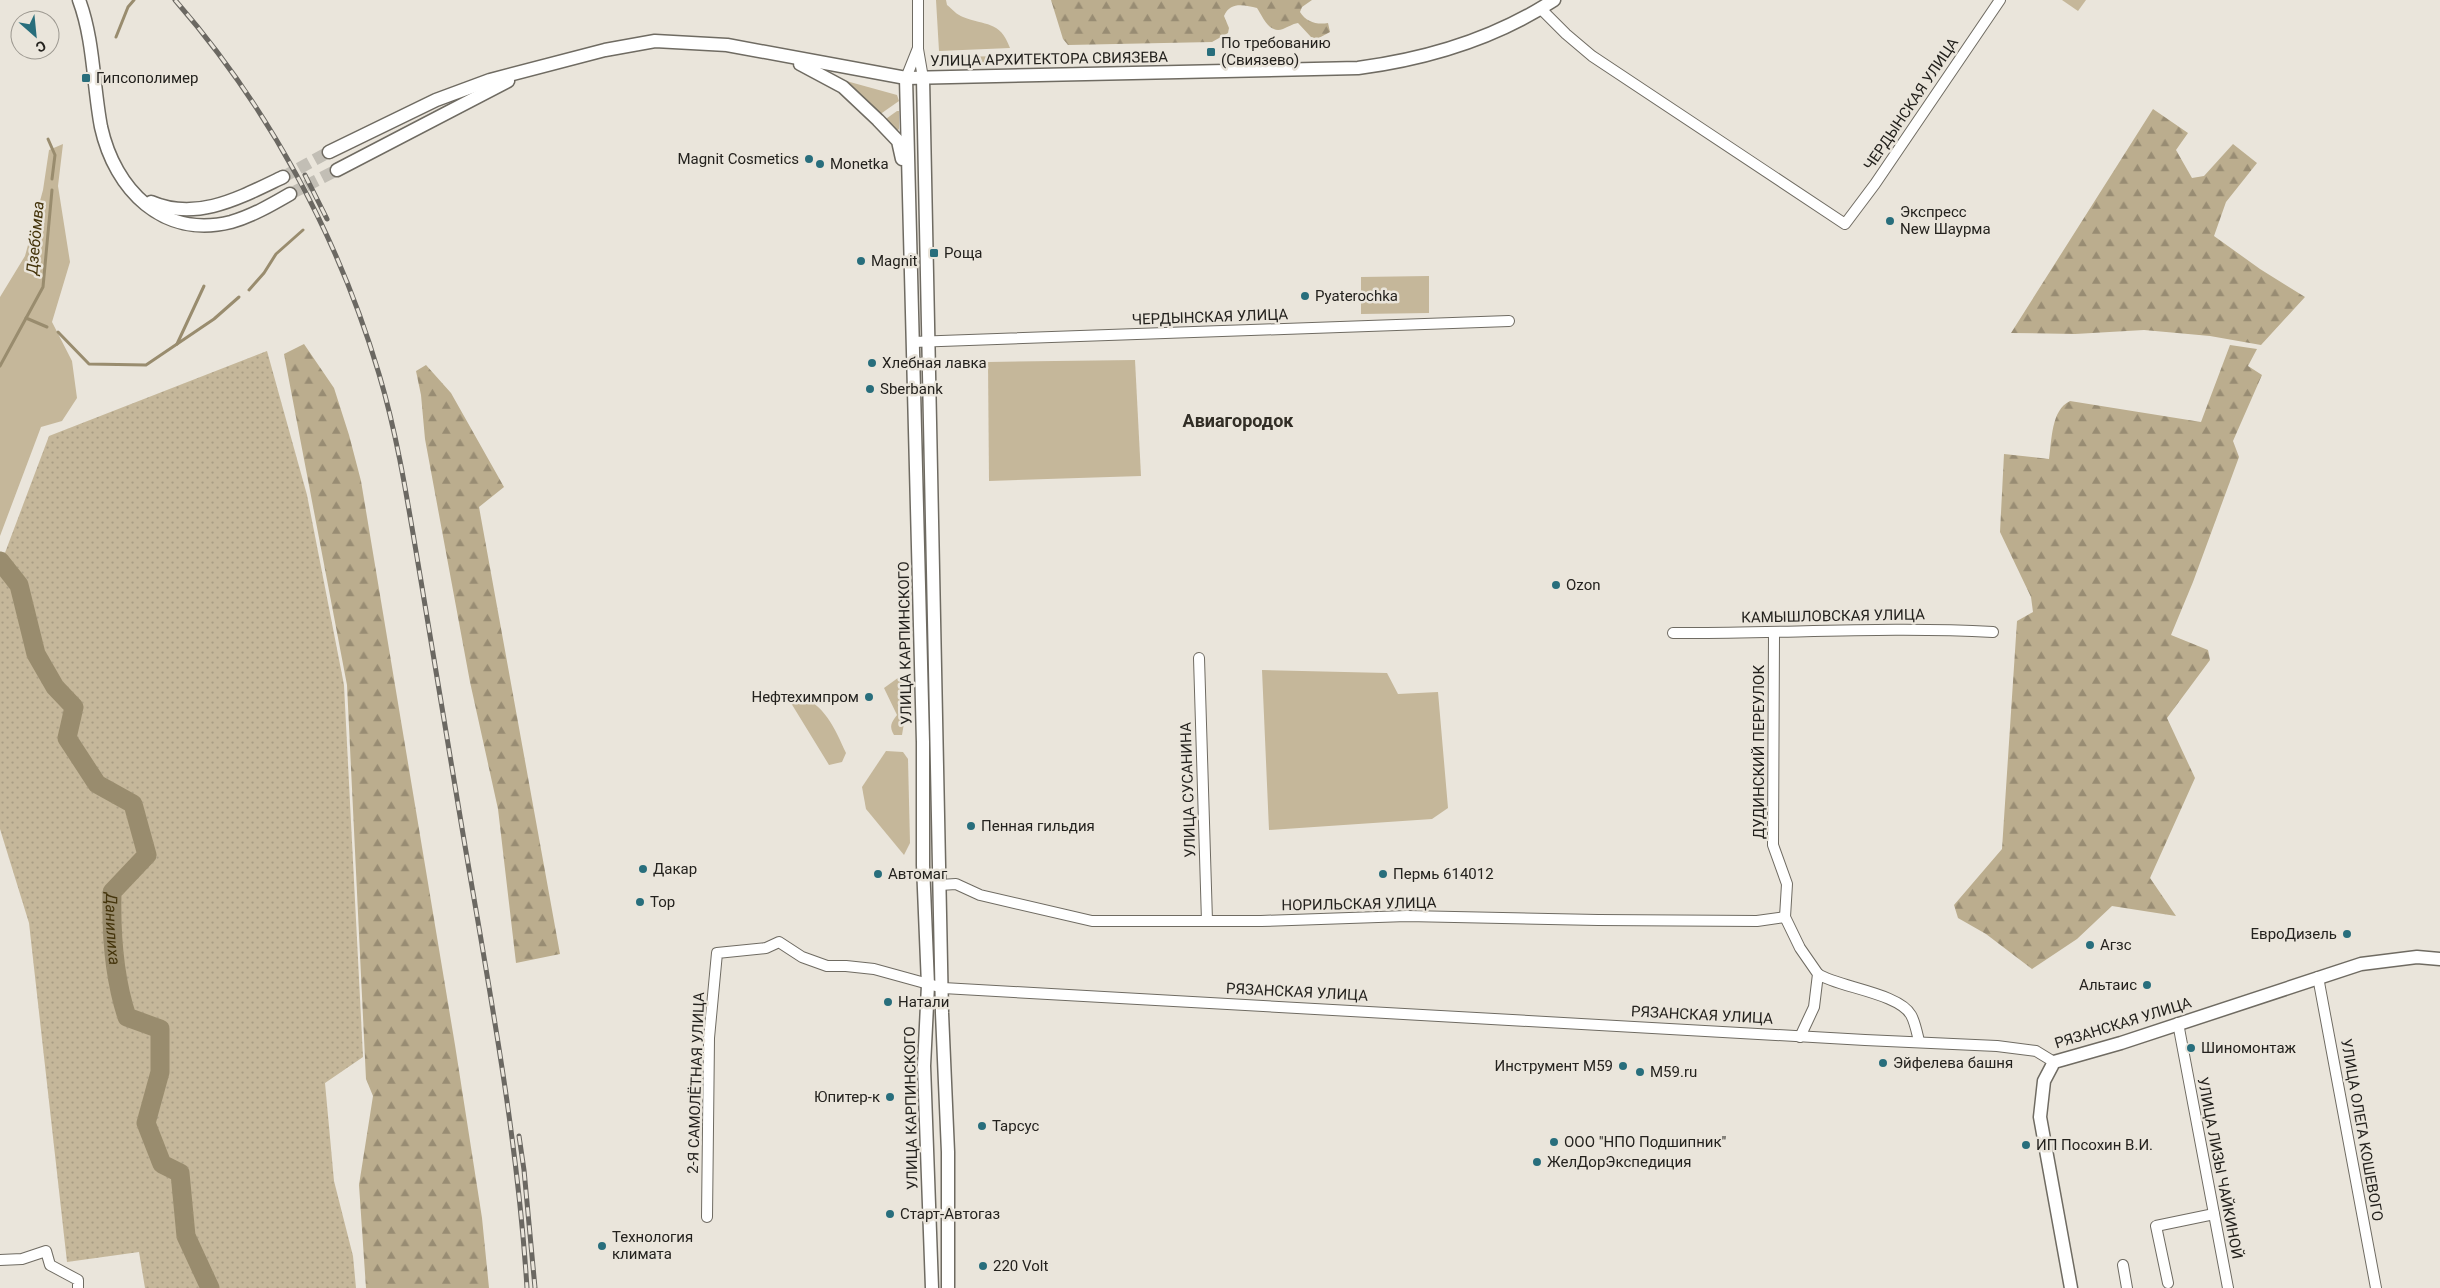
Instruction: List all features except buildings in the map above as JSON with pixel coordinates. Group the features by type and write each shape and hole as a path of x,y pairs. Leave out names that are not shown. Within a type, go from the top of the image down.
{"main road":[{"path":"79,0 89,37 102,128 108,153 128,187 147,206 168,218 207,225 242,218 290,194"},
{"name":"УЛИЦА АРХИТЕКТОРА СВИЯЗЕВА","path":"329,152 457,92 537,67 605,50 655,41 713,43 906,78 1366,67 1421,58 1454,47 1541,9 1554,0"},
{"path":"776,55 811,69 843,87 893,134 900,148 904,182 909,195"},
{"name":"УЛИЦА АРХИТЕКТОРА СВИЯЗЕВА","path":"337,170 537,67"},
{"name":"УЛИЦА КАРПИНСКОГО","path":"906,78 924,742 923,865 928,985 924,1066 932,1288"},
{"name":"УЛИЦА КАРПИНСКОГО","path":"923,78 940,885 948,1165 948,1288"},
{"path":"128,187 141,197 162,206 190,210 224,204 283,177"},
{"path":"920,608 924,612 934,609"},
{"path":"921,649 928,643 935,650"},
{"name":"РЯЗАНСКАЯ УЛИЦА","path":"2054,1062 2361,964 2389,959 2440,959"},
{"path":"2054,1062 2044,1081 2040,1117 2071,1288"},
{"path":"928,1167 932,1157 938,1154 944,1157 948,1165"}],"street":[{"name":"УЛИЦА КАРПИНСКОГО","path":"906,78 918,48 918,0"},
{"name":"ЧЕРДЫНСКАЯ УЛИЦА","path":"1541,9 1592,56 1845,224 1875,184 2000,0"},
{"path":"918,48 923,78"},
{"name":"ЧЕРДЫНСКАЯ УЛИЦА","path":"913,342 1509,321"},
{"name":"КАМЫШЛОВСКАЯ УЛИЦА","path":"1673,633 1774,634 1945,629 1993,632"},
{"name":"ДУДИНСКИЙ ПЕРЕУЛОК","path":"1774,634 1773,845 1788,884 1785,917"},
{"name":"УЛИЦА СУСАНИНА","path":"1199,658 1207,921"},
{"name":"НОРИЛЬСКАЯ УЛИЦА","path":"940,885 956,884 980,894 1092,921 1207,921 1407,916 1757,921 1785,917"},
{"path":"1785,917 1800,948 1818,974 1825,979 1857,987 1891,1001 1911,1013 1920,1041"},
{"name":"РЯЗАНСКАЯ УЛИЦА","path":"779,942 802,957 827,966 874,969 943,988 1800,1037 1997,1046 2036,1051 2054,1062"},
{"name":"2-Я САМОЛЁТНАЯ УЛИЦА","path":"707,1217 709,1038 717,953 766,948 779,942"},
{"path":"1800,1037 1814,1007 1818,974"},
{"name":"УЛИЦА ОЛЕГА КОШЕВОГО","path":"2318,977 2376,1288"},
{"name":"УЛИЦА ЛИЗЫ ЧАЙКИНОЙ","path":"2178,1023 2228,1288"},
{"path":"2168,1283 2156,1226 2214,1214"},
{"path":"0,1260 22,1259 46,1251 50,1265 78,1280 78,1288"},
{"path":"2123,1265 2127,1288"}],"shaded area":[{"path":"936,0 946,0 947,5 961,16 997,28 1006,39 1010,48 939,51"},
{"path":"2062,0 2086,0 2078,11"},
{"path":"1010,56 1010,62 940,63 940,57"},
{"path":"839,79 897,95 899,101 879,115"},
{"path":"899,111 899,129 896,132 883,121"},
{"path":"63,144 58,186 70,262 52,322 72,361 77,398 62,421 41,427 0,536 0,297 25,256 43,190 49,150"},
{"path":"1429,276 1429,313 1361,314 1361,277"},
{"path":"267,351 307,495 344,685 363,1057 325,1083 334,1181 353,1256 356,1288 145,1288 139,1252 67,1262 29,923 0,829 0,566 49,436"},
{"path":"1135,360 1141,476 989,481 988,362"},
{"path":"1262,670 1387,673 1398,694 1438,692 1448,808 1432,819 1269,830"},
{"path":"902,675 905,717 902,735 894,735 891,725 897,715 884,688"},
{"path":"797,696 815,704 828,718 846,753 842,762 829,765 791,703"},
{"path":"886,751 903,752 908,759 910,843 904,855 866,809 862,787"}],"green space":[{"path":"1051,0 1312,0 1302,7 1300,12 1312,22 1328,23 1330,32 1317,39 1311,37 1298,23 1283,29 1274,29 1267,24 1257,8 1238,5 1230,8 1224,16 1229,28 1228,33 1212,42 1068,45 1063,39"},
{"path":"2153,109 2188,133 2176,150 2192,178 2204,176 2233,144 2257,163 2226,202 2214,236 2260,269 2305,297 2261,345 2210,336 2144,330 2075,334 2011,333"},
{"path":"304,344 334,388 361,481 455,1045 482,1218 489,1288 366,1288 359,1185 373,1096 366,1079 347,685 284,354"},
{"path":"2230,345 2257,349 2248,366 2262,375 2233,441 2239,457 2193,582 2171,635 2208,650 2210,660 2167,718 2195,778 2150,878 2176,916 2112,906 2077,939 2032,969 1986,934 1958,918 1954,905 2002,849 2017,621 2033,612 2031,597 2000,532 2004,454 2049,459 2053,426 2059,411 2070,401 2201,422"},
{"path":"426,365 451,393 504,487 479,507 560,954 516,963 498,809 470,682 425,439 421,395 416,371"}],"waterway":[{"name":"Дзебӧмва","path":"116,37 128,7 134,0"},
{"path":"48,139 55,155 52,179"},
{"name":"Дзебӧмва","path":"0,366 43,287 52,190"},
{"path":"249,290 264,273 276,254 303,230"},
{"path":"177,344 204,286"},
{"path":"58,332 89,364 146,365 214,319 239,297"},
{"path":"26,318 47,327"},
{"name":"Данилиха","path":"0,561 19,585 36,654 55,687 74,707 67,738 97,784 133,804 147,855 112,892 112,923 116,971 127,1017 160,1029 160,1072 146,1123 162,1164 180,1173 186,1236 210,1288"}],"tunnel":[{"path":"283,177 329,152"},
{"path":"290,194 337,170"}],"railway":[{"path":"175,0 209,41 241,85 270,129 297,176 321,223 343,273 362,323 386,399 408,502 500,1051 516,1169 527,1288"},
{"path":"305,175 327,219"},
{"path":"519,1136 535,1288"}],"place":[{"name":"По требованию (Свиязево)","path":"1211,52"},
{"name":"Гипсополимер","path":"86,78"},
{"name":"Magnit Cosmetics","path":"809,159"},
{"name":"Monetka","path":"820,164"},
{"name":"Экспресс New Шаурма","path":"1890,221"},
{"name":"Роща","path":"934,253"},
{"name":"Magnit","path":"861,261"},
{"name":"Pyaterochka","path":"1305,296"},
{"name":"Хлебная лавка","path":"872,363"},
{"name":"Sberbank","path":"870,389"},
{"name":"Ozon","path":"1556,585"},
{"name":"Нефтехимпром","path":"869,697"},
{"name":"Пенная гильдия","path":"971,826"},
{"name":"Дакар","path":"643,869"},
{"name":"Автомаг","path":"878,874"},
{"name":"Пермь 614012","path":"1383,874"},
{"name":"Тор","path":"640,902"},
{"name":"ЕвроДизель","path":"2347,934"},
{"name":"Агзс","path":"2090,945"},
{"name":"Альтаис","path":"2147,985"},
{"name":"Натали","path":"888,1002"},
{"name":"Шиномонтаж","path":"2191,1048"},
{"name":"Эйфелева башня","path":"1883,1063"},
{"name":"Инструмент М59","path":"1623,1066"},
{"name":"M59.ru","path":"1640,1072"},
{"name":"Юпитер-к","path":"890,1097"},
{"name":"Тарсус","path":"982,1126"},
{"name":"ООО \"НПО Подшипник\"","path":"1554,1142"},
{"name":"ИП Посохин В.И.","path":"2026,1145"},
{"name":"ЖелДорЭкспедиция","path":"1537,1162"},
{"name":"Старт-Автогаз","path":"890,1214"},
{"name":"Технология климата","path":"602,1246"},
{"name":"220 Volt","path":"983,1266"}],"district":[{"name":"Авиагородок","path":"1238,420"}]}
